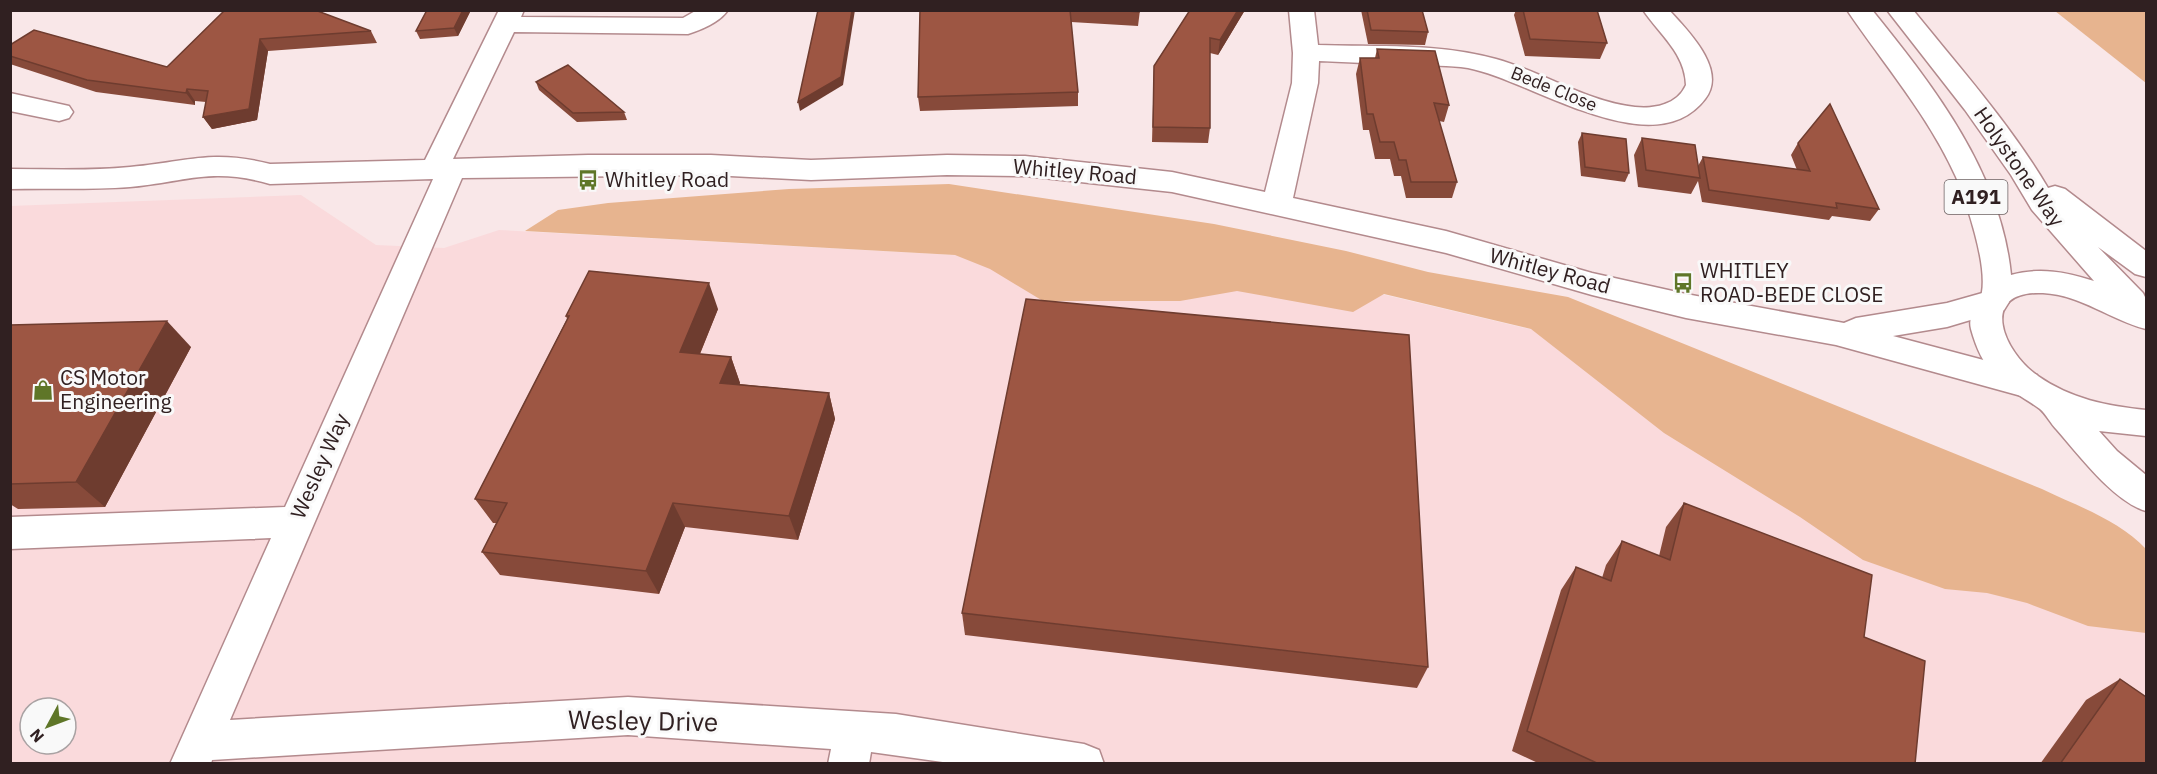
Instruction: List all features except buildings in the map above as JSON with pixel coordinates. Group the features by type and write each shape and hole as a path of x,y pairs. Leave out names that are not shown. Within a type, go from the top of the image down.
{"street":[{"path":"508,17 688,26 716,10"},
{"path":"1277,204 1305,82 1306,53 1301,10"},
{"name":"Bede Close","path":"1306,53 1458,58 1497,67 1612,112 1636,116 1665,115 1687,105 1697,92 1699,79 1695,62 1655,10"},
{"name":"Holystone Way","path":"1859,10 1929,107 1960,155 1991,238 1997,263 1995,298"},
{"name":"Holystone Way","path":"1899,10 1975,104 2023,170 2042,203 2074,242 2146,317"},
{"name":"Wesley Way","path":"194,752 295,522 508,17"},
{"path":"10,102 59,112"},
{"name":"Whitley Road","path":"10,179 130,177 219,163 238,165 270,174 599,165 711,165 812,170 947,165 1025,166 1172,182 1277,204 1446,242 1592,284 1676,303 1836,333 2039,393"},
{"path":"2023,170 2105,237 2146,266"},
{"name":"A191","path":"2146,317 2092,292 2068,285 2044,282 2023,284 1995,298 1987,314 1988,337 2005,365 2039,393 2099,419 2146,423"},
{"name":"Whitley Road","path":"1836,333 1927,319 1995,298"},
{"path":"2039,393 2105,460 2146,496"},
{"path":"10,533 295,522"},
{"name":"Wesley Drive","path":"194,752 628,716 852,748 896,734 1084,764"}],"shaded area":[{"path":"2055,11 2146,11 2146,83"},
{"path":"949,184 1214,224 1346,251 1428,272 1568,297 2042,489 2110,522 2146,549 2146,633 2088,626 2027,603 1987,593 1945,589 1863,560 1800,517 1664,433 1531,329 1384,294 1353,312 1237,291 1180,301 1043,301 990,269 955,255 525,231 558,210 608,203 789,189"},
{"path":"301,195 376,245 444,248 499,230 955,255 1187,248 1631,353 2146,624 2146,763 11,763 10,206"}],"place":[{"name":"Whitley Road","path":"588,180"},
{"name":"WHITLEY ROAD-BEDE CLOSE","path":"1683,283"},
{"name":"CS Motor Engineering","path":"43,390"}]}
